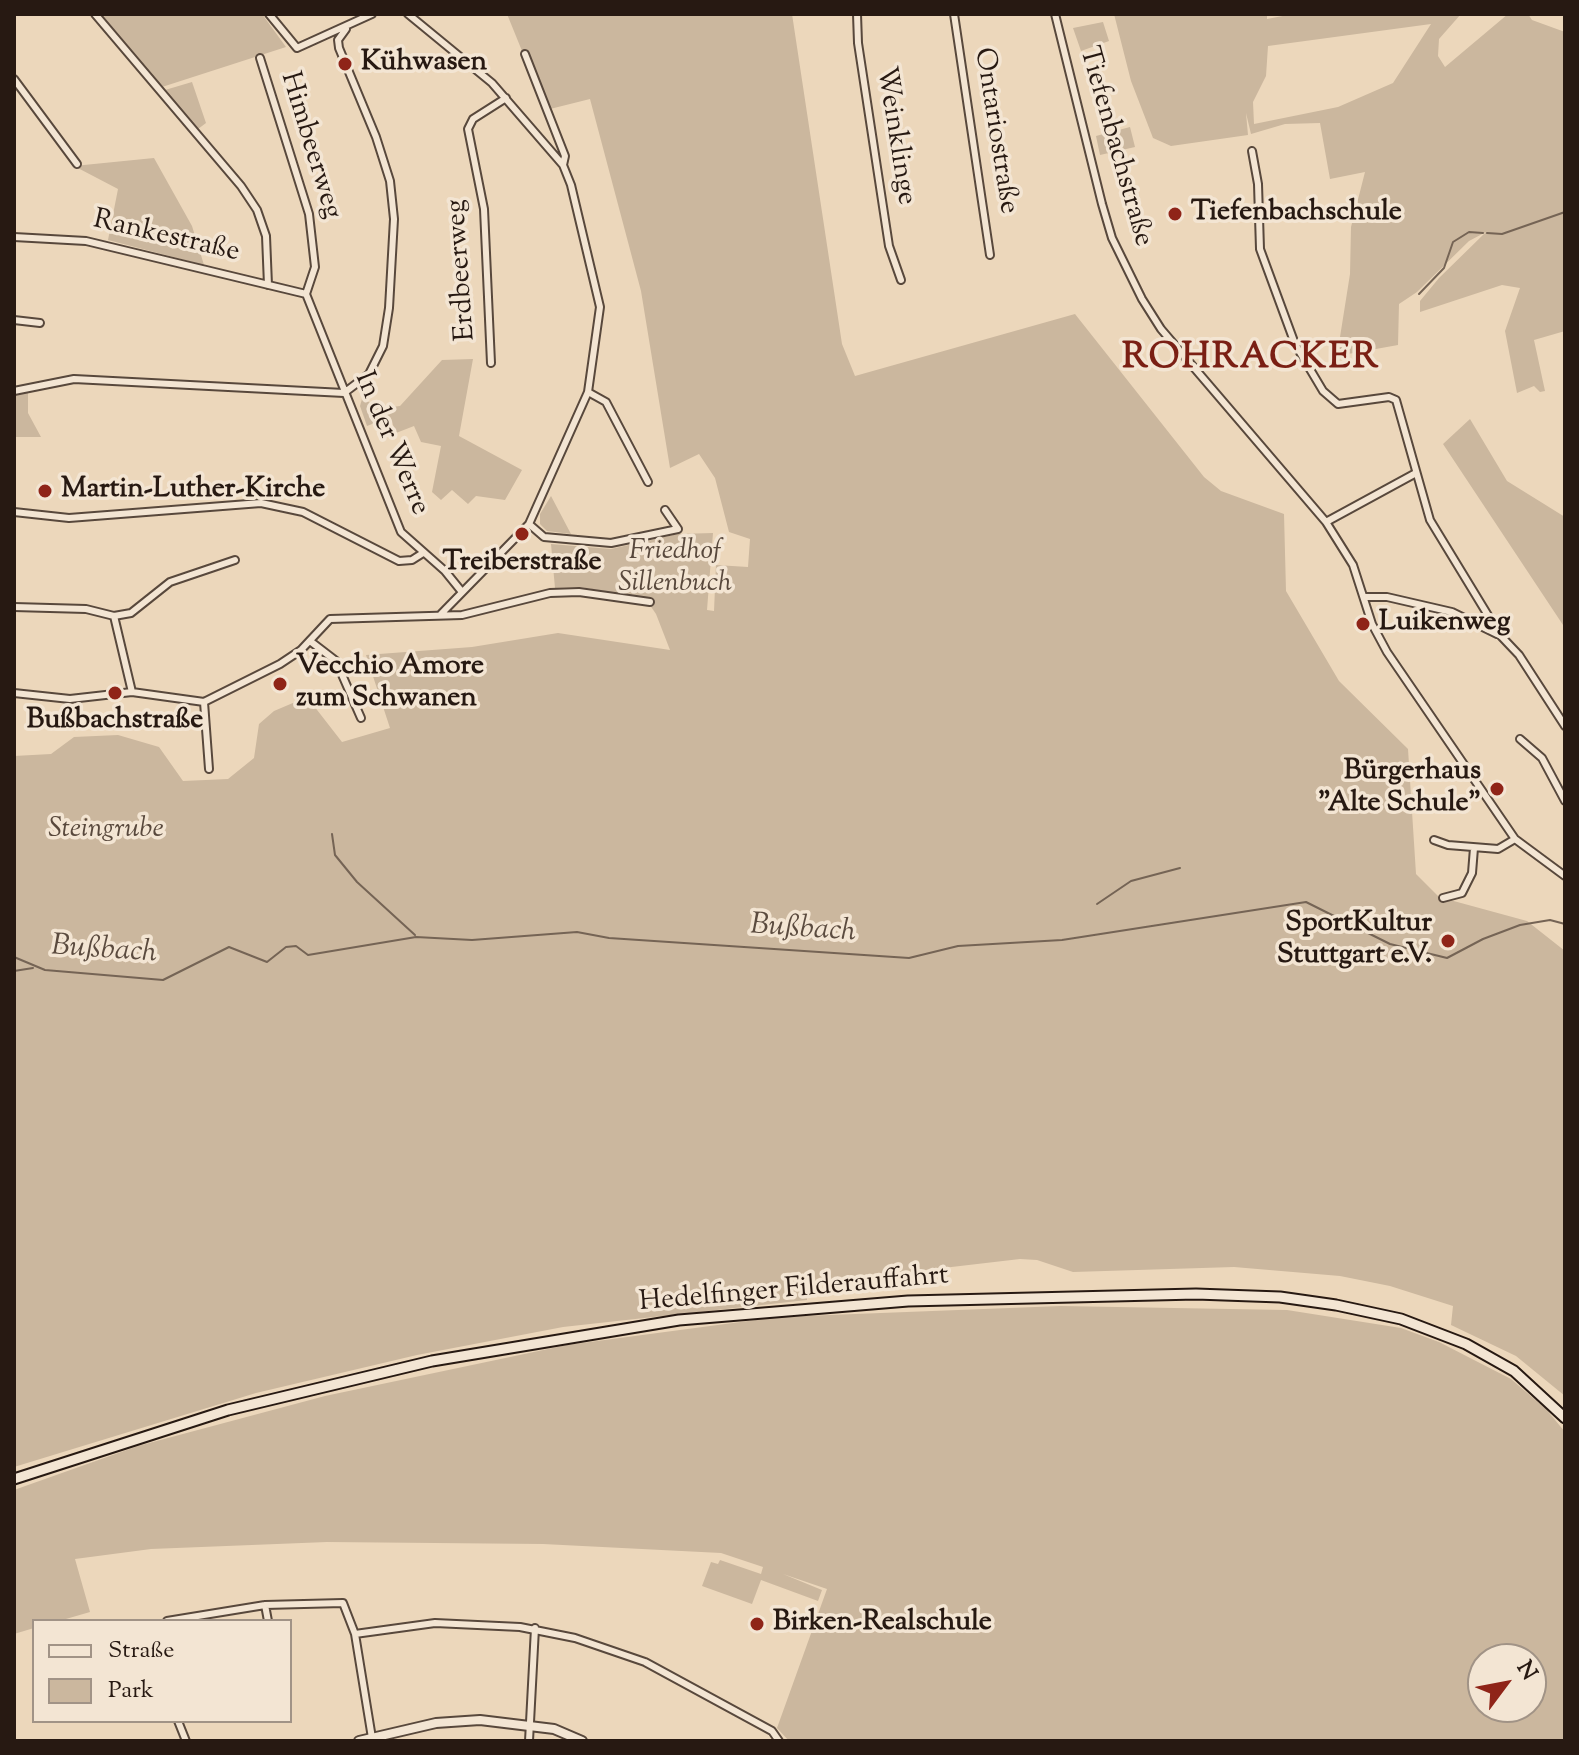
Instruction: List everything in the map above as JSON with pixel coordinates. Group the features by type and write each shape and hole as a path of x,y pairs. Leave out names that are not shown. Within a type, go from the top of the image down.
{"main road":[{"name":"Hedelfinger Filderauffahrt","path":"14,1479 228,1410 482,1351 679,1320 921,1300 1241,1295 1336,1305 1401,1319 1466,1344 1514,1371 1565,1418"}],"street":[{"path":"95,14 257,210 266,236 268,285"},
{"path":"269,14 297,48 346,29 372,14"},
{"path":"408,14 506,98 563,165 571,185 600,307 588,392 529,524 514,543 441,614"},
{"name":"Weinklinge","path":"857,14 889,246 901,280"},
{"name":"Ontariostraße","path":"954,14 990,255"},
{"name":"Tiefenbachstraße","path":"1055,14 1092,172 1112,238 1161,329 1326,522 1353,565 1387,652 1515,839 1564,874"},
{"path":"14,391 74,379 344,393 369,374 383,346 389,308 394,219 390,181 376,137 339,48 338,40 346,29"},
{"path":"525,54 565,156 563,165"},
{"name":"Himbeerweg","path":"260,58 309,214 315,267 306,294"},
{"path":"14,79 77,164"},
{"name":"Erdbeerweg","path":"491,363 484,209 468,129 473,119 506,98"},
{"path":"1252,151 1258,184 1260,249 1295,344 1330,400 1338,404 1389,397 1396,400 1430,520 1500,635 1519,655 1565,726"},
{"name":"Rankestraße","path":"14,237 86,241 306,294"},
{"path":"885,268 895,264"},
{"name":"In der Werre","path":"306,294 401,532 445,571 462,592"},
{"path":"14,320 40,323"},
{"path":"588,392 606,402 648,482"},
{"path":"1326,522 1416,473"},
{"path":"14,512 69,518 261,503 303,512 399,561 412,560 423,553"},
{"path":"529,524 544,537 611,543 678,529 665,510"},
{"path":"14,607 86,609 114,616 131,613 170,582 235,560"},
{"path":"14,693 70,699 132,692 204,702 266,672 310,641 330,619 462,615 550,593 579,592 650,602"},
{"path":"1364,597 1387,597 1452,612 1500,635"},
{"path":"114,616 132,692"},
{"path":"310,641 336,661 361,718"},
{"path":"204,702 209,769"},
{"path":"1520,739 1542,758 1565,801"},
{"path":"1434,840 1448,845 1498,849 1515,839"},
{"path":"1443,898 1462,893 1472,873 1474,848"},
{"path":"179,1619 265,1605 343,1603 355,1634 372,1738"},
{"path":"265,1605 268,1619"},
{"path":"355,1634 435,1623 535,1628 610,1647 645,1662 772,1731 779,1741"},
{"path":"529,1741 535,1628"},
{"path":"359,1741 453,1721 531,1725 554,1729 582,1741"}],"green space":[{"path":"100,14 262,14 286,47 162,87"},
{"path":"507,14 792,14 842,344 855,376 1075,314 1204,477 1221,491 1284,514 1286,591 1339,681 1408,749 1416,874 1439,897 1527,921 1565,951 1565,1396 1516,1356 1451,1325 1453,1306 1390,1286 1340,1276 1234,1267 1073,1272 1037,1260 1020,1259 806,1284 807,1300 563,1327 417,1355 256,1393 14,1467 14,756 51,754 74,737 118,735 159,747 183,781 228,779 254,758 259,724 274,711 307,697 342,742 390,728 366,655 472,647 558,633 670,650 656,614 645,598 580,587 555,588 551,544 611,549 678,534 713,533 707,610 714,611 716,565 748,567 750,539 729,532 715,478 699,454 670,468 641,291 590,99 546,110"},
{"path":"1114,14 1267,14 1267,19 1293,14 1461,14 1439,39 1438,56 1445,67 1508,14 1528,14 1532,20 1565,32 1565,331 1534,340 1545,391 1540,392 1534,386 1517,393 1505,331 1520,288 1502,285 1420,312 1420,301 1486,232 1469,241 1417,292 1399,304 1398,345 1337,356 1350,274 1351,227 1365,172 1330,179 1320,123 1285,124 1251,134 1246,113 1248,135 1171,146 1153,138 1131,81","holes":["1431,24 1393,83 1338,107 1254,124 1253,102 1266,76 1268,46"]},
{"path":"1103,22 1109,41 1081,51 1073,28"},
{"path":"192,82 206,123 198,129 165,90"},
{"path":"1130,127 1135,147 1100,155 1096,136"},
{"path":"154,158 192,226 204,265 108,240 118,189 74,166"},
{"path":"473,359 459,436 522,470 505,500 476,496 468,504 452,490 441,500 432,492 441,446 421,442 414,426 396,433 390,417 367,426 360,406 362,399 384,408 400,406 442,360"},
{"path":"28,392 28,413 41,437 14,437 14,394"},
{"path":"1470,419 1507,481 1565,517 1565,628 1443,444"},
{"path":"551,496 571,534 547,531 540,524 540,514"},
{"path":"1061,1306 1287,1310 1401,1328 1439,1342 1511,1379 1546,1409 1565,1432 1565,1741 789,1741 777,1728 827,1589 783,1574 822,1590 818,1601 761,1580 752,1604 702,1586 711,1562 718,1564 720,1560 761,1574 763,1567 721,1553 543,1544 327,1542 151,1549 75,1559 90,1612 66,1619 32,1619 32,1629 14,1634 14,1490 138,1446 325,1396 567,1345 778,1317"}],"waterway":[{"path":"1487,233 1502,234 1565,212"},
{"path":"1419,294 1444,268 1453,242 1469,232 1483,233"},
{"path":"332,834 335,855 357,882 415,935"},
{"path":"1097,904 1131,881 1180,868"},
{"name":"Bußbach","path":"14,957 45,970 163,980 229,947 267,962 286,947 296,946 308,955 416,937 472,940 577,932 609,938 909,958 958,946 1062,940 1306,902 1390,944 1447,958 1483,939 1520,925 1550,920 1565,924"},
{"name":"Bußbach","path":"14,971 33,968"}],"place":[{"name":"Kühwasen","path":"345,64"},
{"name":"Tiefenbachschule","path":"1175,214"},
{"name":"Martin-Luther-Kirche","path":"45,491"},
{"name":"Treiberstraße","path":"522,534"},
{"name":"Luikenweg","path":"1363,624"},
{"name":"Vecchio Amore zum Schwanen","path":"280,684"},
{"name":"Bußbachstraße","path":"115,693"},
{"name":"Bürgerhaus \"Alte Schule\"","path":"1497,789"},
{"name":"SportKultur Stuttgart e.V.","path":"1448,941"},
{"name":"Birken-Realschule","path":"757,1624"}],"district":[{"name":"ROHRACKER","path":"1251,361"}],"park label":[{"name":"Friedhof Sillenbuch","path":"675,569"},
{"name":"Steingrube","path":"106,831"}]}
